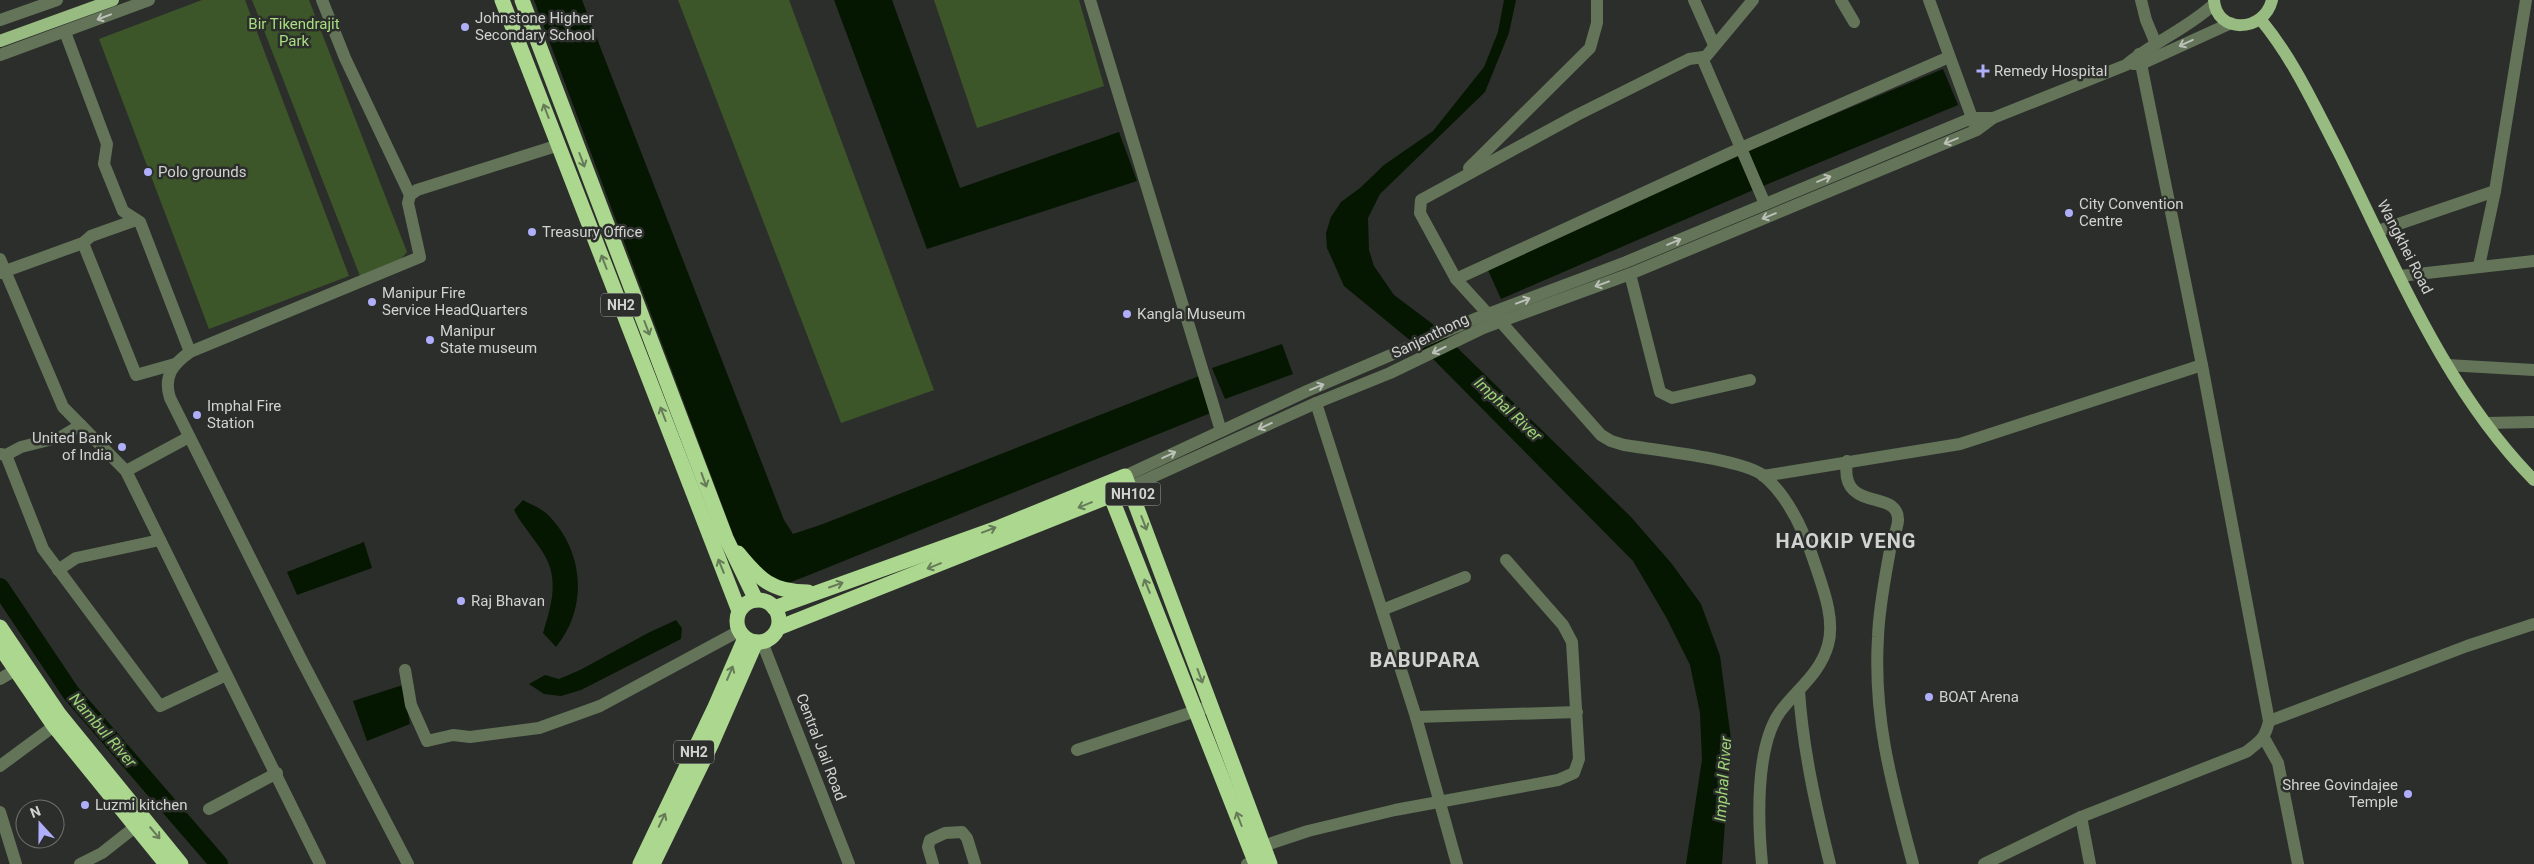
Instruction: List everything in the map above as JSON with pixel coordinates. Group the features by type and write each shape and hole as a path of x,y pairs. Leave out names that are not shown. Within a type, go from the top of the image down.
{"highway":[{"name":"NH2","path":"502,0 739,611 737,624 750,638"},
{"name":"NH2","path":"522,0 726,538 756,600"},
{"name":"NH102","path":"778,628 1128,482 1270,864"},
{"name":"NH102","path":"774,608 1108,490"},
{"name":"NH102","path":"1108,490 1196,710 1253,863"},
{"path":"726,538 754,573 766,583 789,591 817,592"},
{"path":"739,611 743,606 756,600 762,601 774,608 779,621 778,628"},
{"path":"1161,620 1178,614"},
{"path":"0,626 19,668 54,726 166,864"},
{"name":"NH2","path":"750,638 774,634 778,628"},
{"name":"NH2","path":"640,864 750,638"},
{"name":"NH2","path":"653,864 711,745 750,638"},
{"path":"0,647 181,864"}],"main road":[{"path":"0,41 113,0"},
{"path":"2214,2 2220,16 2230,23 2241,26 2261,20 2268,12 2272,0"},
{"name":"Wangkhei Road","path":"2261,20 2278,41 2302,79 2400,276 2447,365 2503,446 2534,480"}],"street":[{"path":"0,20 57,0"},
{"path":"0,55 149,0"},
{"path":"322,0 345,58 410,195 408,203 420,258 190,352 175,364 168,373 166,388 296,648 408,864"},
{"path":"1090,0 1221,431"},
{"path":"1458,179 1590,48 1598,23 1597,0"},
{"path":"1694,0 1714,45"},
{"path":"1753,0 1703,57 1692,58 1594,107 1424,197 1419,206 1420,213 1456,279 1483,320 1500,322 1630,274 1977,130 1994,118 2230,23"},
{"path":"1841,0 1854,22"},
{"path":"1929,0 1977,130"},
{"path":"2141,0 2156,44"},
{"path":"2479,266 2529,14 2526,0"},
{"path":"2140,59 2156,44 2197,19 2214,2"},
{"path":"65,32 107,144 104,164 123,211 140,222 190,352"},
{"path":"1703,57 1703,64 1765,204"},
{"path":"1456,279 1741,148 1950,57"},
{"path":"1984,864 2081,817 2246,752 2264,738 2269,721 2202,365 2140,59"},
{"path":"1483,320 1972,118 1994,118"},
{"path":"410,195 417,190 559,145"},
{"path":"2378,231 2495,191"},
{"path":"3,272 82,243 92,236 136,220"},
{"path":"82,243 136,375 175,364"},
{"path":"0,259 3,272 63,407 126,471 226,675 277,773 320,864"},
{"path":"2400,276 2534,261"},
{"path":"1630,274 1660,392 1672,398 1750,380"},
{"name":"Sanjenthong","path":"1128,482 1221,431 1307,391 1483,320"},
{"name":"Sanjenthong","path":"1128,482 1390,373 1483,320"},
{"path":"1500,322 1590,423 1611,441 1743,465 1763,476 1792,510 1821,583 1830,631 1824,656 1819,667 1780,713 1772,727 1765,756 1760,810 1762,864"},
{"path":"1763,476 1960,444 2202,365"},
{"path":"2447,365 2534,370"},
{"path":"1316,403 1416,717 1457,864"},
{"path":"2486,423 2534,422"},
{"path":"81,425 61,437 21,446 3,454 43,549 160,706 226,675"},
{"path":"126,471 189,437"},
{"path":"1847,461 1846,480 1851,488 1861,496 1891,505 1897,514 1896,533 1890,548 1880,608 1877,686 1880,728 1913,864"},
{"path":"58,570 76,558 160,540"},
{"path":"1253,863 1263,846 1308,831 1395,810 1568,777 1577,768 1579,759 1574,653 1568,634 1563,625 1506,560"},
{"path":"1382,610 1465,577"},
{"path":"2269,721 2467,646 2534,624"},
{"path":"405,670 411,705 427,741 453,735 470,737 539,728 600,706 750,638"},
{"name":"Central Jail Road","path":"750,638 849,864"},
{"path":"0,679 19,668"},
{"path":"1799,692 1802,731 1811,785 1830,864"},
{"path":"1077,750 1211,706"},
{"path":"1416,717 1577,712"},
{"path":"0,766 54,726"},
{"path":"2264,738 2278,763 2298,864"},
{"path":"209,809 277,773"},
{"path":"0,812 16,864"},
{"path":"2081,817 2090,864"},
{"path":"80,864 102,853 135,827"},
{"path":"933,864 928,847 930,840 954,832 962,832 967,838 975,864"}],"green space":[{"path":"202,0 245,0 349,276 209,329 99,39"},
{"name":"Bir Tikendrajit Park","path":"252,0 309,0 407,252 400,260 360,276"},
{"path":"678,0 789,0 934,390 841,423"},
{"path":"934,0 1079,0 1104,86 977,128"}],"water":[{"path":"534,0 582,0 784,520 793,534 823,524 1199,376 1213,412 786,584 773,581 737,545"},
{"path":"834,0 892,0 960,188 1119,132 1137,181 927,249"},
{"name":"Imphal River","path":"1504,0 1516,0 1509,33 1485,92 1380,194 1368,218 1369,250 1374,266 1394,295 1434,325 1631,517 1672,564 1701,604 1720,656 1731,739 1722,864 1686,864 1702,760 1700,713 1690,665 1666,617 1633,561 1434,360 1344,286 1327,248 1326,233 1331,217 1341,202 1360,188 1384,165 1433,131 1484,67 1498,32"},
{"path":"1943,69 1958,105 1751,191 1501,299 1487,268 1734,156"},
{"path":"1282,344 1293,374 1225,399 1212,368"},
{"path":"523,500 546,513 559,527 575,561 578,578 574,614 567,631 556,647 543,633 552,598 551,571 545,555 514,510"},
{"path":"364,542 372,568 297,595 287,572"},
{"path":"676,620 682,628 681,639 581,690 561,696 544,694 529,684 545,675 559,679 580,670"},
{"path":"403,685 410,724 367,741 353,701"}],"waterway":[{"name":"Nambul River","path":"0,587 71,693 219,864"}],"place":[{"name":"Johnstone Higher Secondary School","path":"465,27"},
{"name":"Remedy Hospital","path":"1983,71"},
{"name":"Polo grounds","path":"148,172"},
{"name":"City Convention Centre","path":"2069,213"},
{"name":"Treasury Office","path":"532,232"},
{"name":"Manipur Fire Service HeadQuarters","path":"372,302"},
{"name":"Kangla Museum","path":"1127,314"},
{"name":"Manipur State museum","path":"430,340"},
{"name":"Imphal Fire Station","path":"197,415"},
{"name":"United Bank of India","path":"122,447"},
{"name":"Raj Bhavan","path":"461,601"},
{"name":"BOAT Arena","path":"1929,697"},
{"name":"Shree Govindajee Temple","path":"2408,794"},
{"name":"Luzmi kitchen","path":"85,805"}],"district":[{"name":"HAOKIP VENG","path":"1846,541"},
{"name":"BABUPARA","path":"1425,660"}]}
